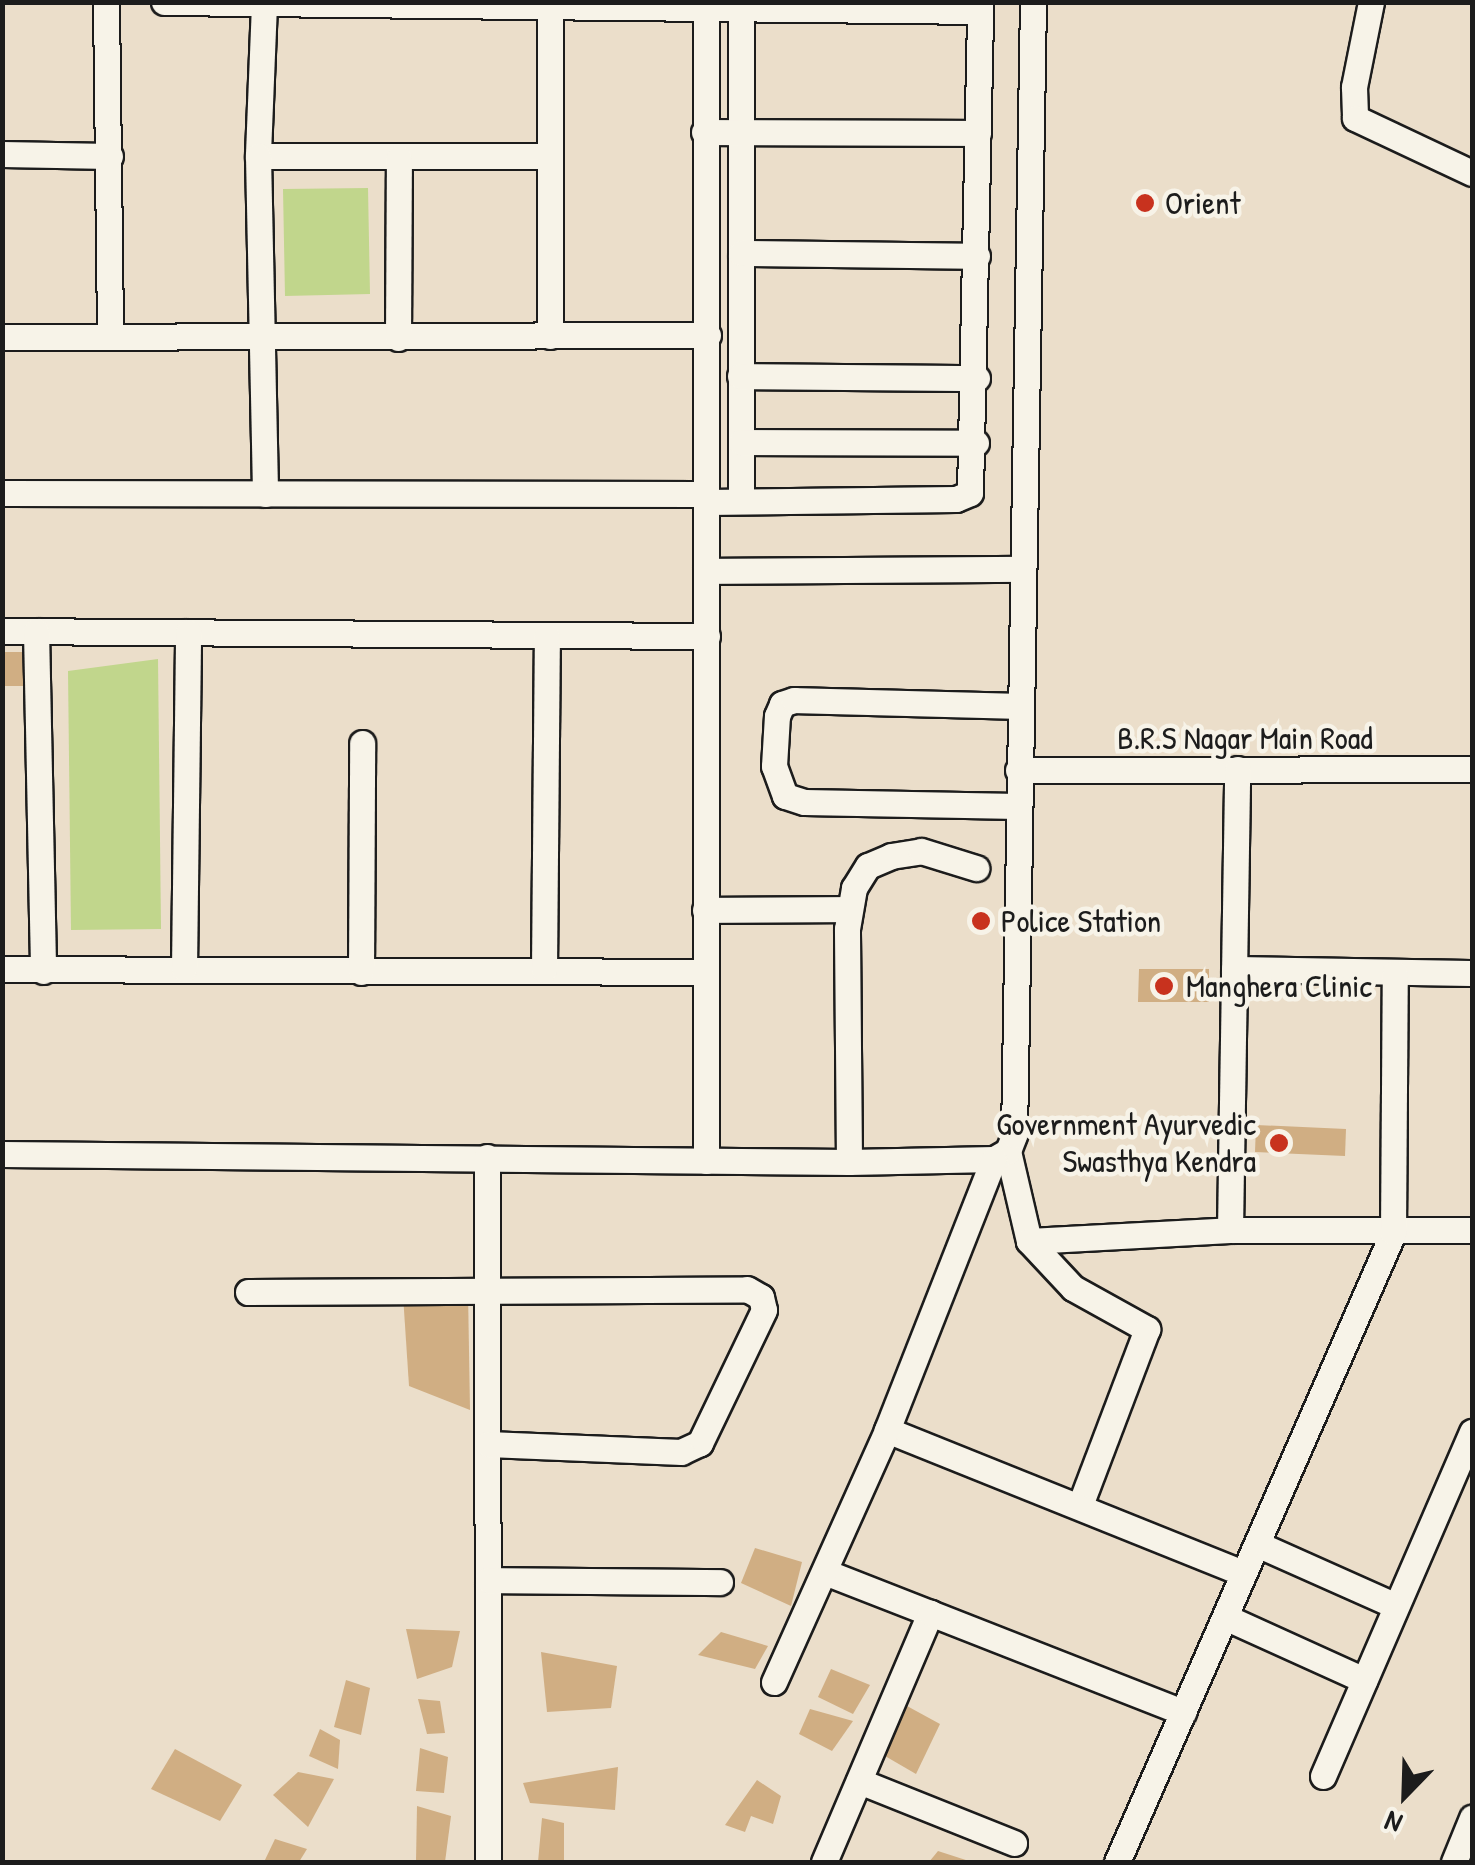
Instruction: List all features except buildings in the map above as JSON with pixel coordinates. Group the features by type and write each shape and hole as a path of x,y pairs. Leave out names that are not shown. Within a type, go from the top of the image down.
{"street":[{"path":"106,2 110,336"},
{"path":"2,493 742,501 956,499 970,494 976,443 980,7 164,2"},
{"path":"774,1682 887,1430 1001,1155 1014,1135 1020,569 1033,2"},
{"path":"1371,2 1354,87 1356,118 1472,173"},
{"path":"264,4 258,156 258,341 265,494"},
{"path":"706,4 706,1161"},
{"path":"741,4 742,501"},
{"path":"550,7 550,336"},
{"path":"704,132 978,133"},
{"path":"2,154 110,156"},
{"path":"258,156 547,156"},
{"path":"398,338 400,158"},
{"path":"741,254 977,256"},
{"path":"2,337 258,341 708,335"},
{"path":"740,376 977,378"},
{"path":"741,442 976,443"},
{"path":"706,570 1020,569"},
{"path":"36,630 43,970"},
{"path":"2,631 707,636"},
{"path":"184,970 188,632"},
{"path":"544,970 548,636"},
{"path":"1018,806 804,802 785,796 774,766 777,716 794,700 1019,706"},
{"path":"361,972 362,743"},
{"path":"1230,1230 1237,769"},
{"name":"B.R.S Nagar Main Road","path":"1018,770 1472,769"},
{"path":"849,1162 848,909 868,866 891,856 922,851 976,868"},
{"path":"705,910 848,909"},
{"path":"2,969 704,972"},
{"path":"1234,969 1472,973"},
{"path":"1117,1862 1392,1233 1396,973"},
{"path":"2,1154 849,1162 1001,1155"},
{"path":"1001,1155 1029,1242 1073,1288 1147,1329 1080,1504"},
{"path":"487,1157 488,1862"},
{"path":"1029,1242 1230,1230 1472,1230"},
{"path":"248,1292 747,1289 760,1297 764,1310 700,1443 680,1452 488,1444"},
{"path":"887,1430 1243,1572"},
{"path":"1322,1776 1472,1432"},
{"path":"1256,1544 1396,1606"},
{"path":"824,1572 1183,1712"},
{"path":"488,1580 720,1582"},
{"path":"824,1862 930,1613"},
{"path":"1226,1617 1364,1680"},
{"path":"858,1781 1014,1843"},
{"path":"1454,1862 1472,1818"}],"green space":[{"path":"368,188 370,294 285,296 283,189"},
{"path":"158,659 161,929 71,930 68,671"}],"place":[{"name":"Orient","path":"1145,203"},
{"name":"Police Station","path":"981,921"},
{"name":"Manghera Clinic","path":"1164,986"},
{"name":"Government Ayurvedic Swasthya Kendra","path":"1279,1143"}]}
